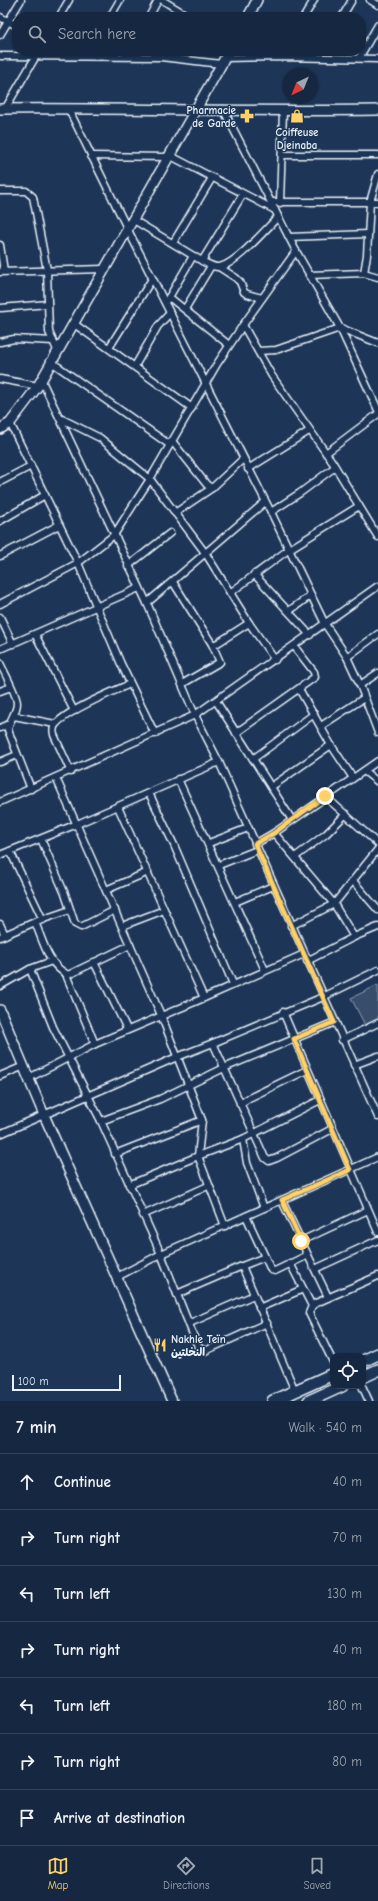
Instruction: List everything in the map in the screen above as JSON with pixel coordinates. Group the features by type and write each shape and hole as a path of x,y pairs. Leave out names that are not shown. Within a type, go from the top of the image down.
{"highway":[{"path":"366,1360 378,1354"},
{"path":"366,1376 378,1370"},
{"path":"273,1401 330,1375"},
{"path":"309,1401 335,1389"}],"street":[{"path":"14,12 21,0"},
{"path":"62,12 69,0"},
{"path":"113,12 120,0"},
{"path":"152,12 158,0"},
{"path":"162,0 182,12"},
{"path":"251,12 257,0"},
{"path":"307,12 314,0"},
{"path":"345,12 352,0"},
{"path":"370,0 378,5"},
{"path":"0,35 12,15"},
{"path":"0,16 12,23"},
{"path":"366,46 378,25"},
{"path":"0,56 87,58 225,58 254,56"},
{"path":"300,56 318,58 378,59"},
{"path":"3,109 36,57"},
{"path":"0,429 10,423 40,382 132,218 225,58"},
{"path":"3,109 223,110 283,112 378,110"},
{"path":"69,110 164,304 265,502 310,595 325,624 347,657 360,685 364,698 375,717 378,733"},
{"path":"223,110 296,251 340,328 378,410"},
{"path":"280,203 283,112"},
{"path":"282,155 378,155"},
{"path":"91,156 168,156 275,210"},
{"path":"364,273 370,202 378,174"},
{"path":"173,243 212,178"},
{"path":"0,191 26,191 31,194 47,270 49,332 57,350"},
{"path":"202,262 243,194"},
{"path":"271,202 378,202"},
{"path":"219,267 237,257 278,217"},
{"path":"132,218 202,262 211,266 219,267 236,278 240,282 244,292 247,294 262,298"},
{"path":"289,237 368,234"},
{"path":"0,245 2,271 103,269"},
{"path":"0,604 78,563 114,535 150,479 229,345 296,251"},
{"path":"164,304 194,256"},
{"path":"184,309 211,266"},
{"path":"310,275 364,273 378,277"},
{"path":"109,348 152,279"},
{"path":"169,297 229,345"},
{"path":"1,308 48,304"},
{"path":"135,366 158,326 170,314"},
{"path":"73,323 192,408"},
{"path":"243,325 309,430 335,467 378,537"},
{"path":"258,351 276,350 340,328 378,343"},
{"path":"0,342 14,339 53,341"},
{"path":"50,362 171,443 207,485 212,488"},
{"path":"0,379 40,382"},
{"path":"40,382 60,418 128,566 147,603 195,715 219,762 273,886 378,1117"},
{"path":"326,453 378,414"},
{"path":"60,418 100,438 150,479 206,554 249,623 275,660"},
{"path":"10,423 78,563 98,606 130,684 155,734"},
{"path":"248,469 309,430"},
{"path":"176,513 212,488 243,459"},
{"path":"0,482 31,466"},
{"path":"270,512 300,493 335,467"},
{"path":"0,520 45,495"},
{"path":"147,603 265,502"},
{"path":"230,593 288,550 359,506"},
{"path":"0,556 59,525"},
{"path":"128,566 170,533"},
{"path":"254,574 290,611 310,635"},
{"path":"173,582 212,644 220,662 182,684"},
{"path":"0,802 71,772 195,715 378,586"},
{"path":"0,649 139,588"},
{"path":"290,611 310,595"},
{"path":"0,617 13,644"},
{"path":"212,644 216,644 249,623"},
{"path":"35,634 74,711"},
{"path":"347,657 378,634"},
{"path":"236,733 314,678 315,675 294,646"},
{"path":"0,663 17,703 14,716 8,724 0,728"},
{"path":"360,685 378,673"},
{"path":"71,772 54,735 53,729 55,724 74,711 130,684"},
{"path":"0,691 11,687"},
{"path":"299,688 331,745 353,778"},
{"path":"321,726 364,698"},
{"path":"216,701 292,820"},
{"path":"253,760 314,714"},
{"path":"14,716 55,724"},
{"path":"8,724 8,730 31,789"},
{"path":"271,788 331,745"},
{"path":"0,762 17,755"},
{"path":"219,865 256,847 325,796 378,761"},
{"path":"0,855 118,807 219,762"},
{"path":"364,771 378,782"},
{"path":"56,778 161,1015 202,1120 198,1156 208,1186 225,1226"},
{"path":"178,779 209,843 265,970"},
{"path":"149,793 174,845 233,984"},
{"path":"325,796 377,842"},
{"path":"118,807 204,998"},
{"path":"295,857 326,834 346,814"},
{"path":"209,843 248,828"},
{"path":"274,833 334,904 354,937"},
{"path":"41,839 70,910 74,924 81,927 114,910"},
{"path":"291,926 334,904 378,849"},
{"path":"10,851 43,920"},
{"path":"106,890 148,872"},
{"path":"353,881 376,903 378,910"},
{"path":"235,902 273,886"},
{"path":"0,924 3,936 35,922 70,910"},
{"path":"122,926 164,910"},
{"path":"35,922 52,961 59,970 68,975"},
{"path":"307,961 354,937 378,927"},
{"path":"68,975 130,945"},
{"path":"29,1078 68,1057 127,1029 204,998 304,954"},
{"path":"0,986 30,969 52,961"},
{"path":"94,962 127,1029"},
{"path":"30,969 53,1027 101,1121 161,1254 190,1323 198,1347 204,1351 266,1323"},
{"path":"0,1134 177,1057 323,996 378,970"},
{"path":"68,975 67,978 95,1044"},
{"path":"0,1010 44,1115 172,1401"},
{"path":"283,1012 332,1129 378,1232"},
{"path":"101,1121 160,1099 224,1068 334,1022"},
{"path":"342,1040 378,1023"},
{"path":"213,1043 264,1158 269,1161 332,1129"},
{"path":"354,1065 378,1056"},
{"path":"0,1076 24,1066"},
{"path":"240,1104 249,1098 307,1070"},
{"path":"129,1185 243,1139 320,1100"},
{"path":"115,1154 202,1120"},
{"path":"243,1139 247,1163 264,1208"},
{"path":"117,1277 161,1254 378,1157"},
{"path":"143,1215 208,1186"},
{"path":"282,1200 328,1297"},
{"path":"301,1241 368,1210"},
{"path":"246,1216 273,1271 308,1255"},
{"path":"315,1269 378,1240"},
{"path":"177,1294 265,1257"},
{"path":"290,1263 312,1306"},
{"path":"242,1266 295,1391"},
{"path":"330,1356 309,1313 312,1306 328,1297 378,1276"},
{"path":"259,1308 303,1289"},
{"path":"190,1323 254,1295"},
{"path":"363,1389 369,1401"}],"shaded area":[{"path":"378,985 378,1021 366,1027 351,998"}],"place":[{"name":"Pharmacie de Garde","path":"247,116"},
{"name":"Coiffeuse Djeinaba","path":"297,116"},
{"name":"Nakhle Teïn النخلتين","path":"160,1345"}],"route":[{"path":"301,1241 282,1200 350,1170 294,1039 334,1022 255,844 274,833 325,796"}]}
